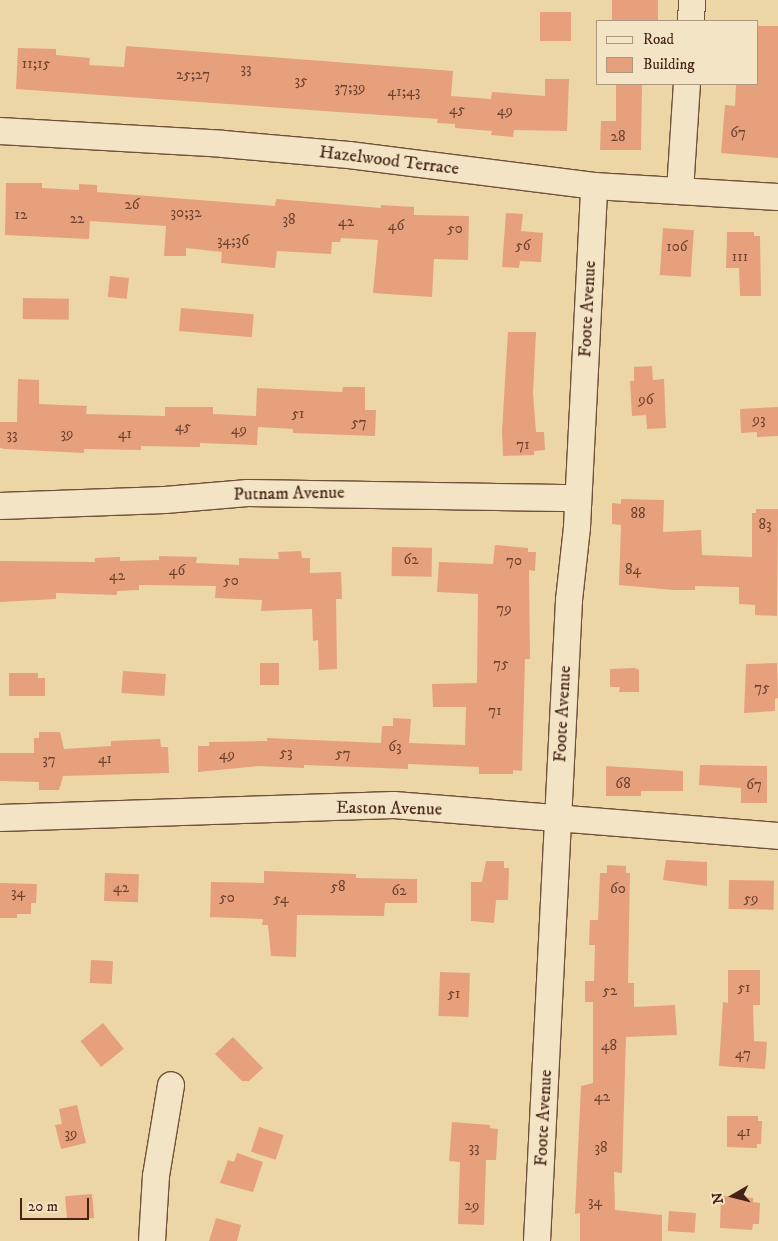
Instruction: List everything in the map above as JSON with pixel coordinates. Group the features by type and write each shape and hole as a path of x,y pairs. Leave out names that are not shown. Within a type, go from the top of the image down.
{"street":[{"path":"691,20 692,0"},
{"path":"680,191 687,85"},
{"name":"Hazelwood Terrace","path":"0,131 349,156 594,186 778,197"},
{"name":"Foote Avenue","path":"537,1241 569,600 578,498 594,186"},
{"name":"Putnam Avenue","path":"0,506 164,500 248,493 578,498"},
{"name":"Easton Avenue","path":"0,818 394,805 778,836"},
{"path":"152,1241 156,1176 171,1085"}],"building":[{"path":"612,0 658,0 658,20 612,20"},
{"path":"540,12 571,12 571,41 540,41"},
{"path":"758,26 778,26 778,158 721,153 725,105 735,106 736,85 758,85"},
{"path":"126,46 453,71 451,96 491,99 492,92 545,96 545,79 569,79 567,131 514,130 513,137 491,135 492,131 455,128 455,124 437,123 438,119 16,89 18,48 56,49 56,55 90,58 89,65 124,67"},
{"path":"616,85 642,85 641,150 600,150 601,121 616,121"},
{"path":"6,183 42,183 42,188 79,190 79,184 97,185 97,192 275,206 276,199 381,208 381,205 414,207 414,215 469,216 468,260 434,259 432,297 373,293 378,240 341,238 340,242 332,242 331,254 277,251 275,268 221,263 222,252 186,248 186,256 164,256 166,226 90,221 89,239 5,235"},
{"path":"506,213 523,214 521,231 543,233 541,262 520,261 519,268 502,267"},
{"path":"663,228 694,230 691,277 660,275"},
{"path":"727,232 754,232 754,236 760,236 761,296 740,296 739,268 726,268"},
{"path":"110,276 129,278 127,299 108,297"},
{"path":"23,298 69,299 69,320 23,319"},
{"path":"181,308 254,314 252,337 179,331"},
{"path":"508,332 536,332 533,393 536,432 544,432 545,450 534,451 534,455 503,456 502,431"},
{"path":"652,366 653,380 664,379 666,428 647,429 646,415 632,416 630,381 634,381 634,367"},
{"path":"18,379 39,380 39,404 87,406 86,414 165,416 165,407 213,407 213,414 256,416 257,388 342,392 343,387 365,387 365,410 376,410 375,436 293,433 293,429 258,427 257,445 200,443 200,447 141,446 141,450 84,449 84,453 0,448 0,422 17,422"},
{"path":"778,407 778,436 757,437 757,432 741,433 740,409"},
{"path":"621,499 664,500 663,532 701,530 702,555 752,557 752,513 756,513 756,509 778,509 777,616 755,615 755,605 739,604 739,587 695,586 695,590 673,590 619,585 621,525 612,524 612,503 621,504"},
{"path":"495,545 528,548 528,552 536,552 535,571 529,570 530,659 525,659 522,771 513,770 513,774 479,774 479,767 408,764 408,769 304,765 304,768 258,766 198,772 198,746 209,746 209,742 267,741 267,738 381,743 382,726 393,726 393,718 411,719 409,743 465,745 466,707 433,707 432,684 477,683 478,594 437,592 439,562 493,564"},
{"path":"392,547 432,548 431,577 391,576"},
{"path":"301,551 302,558 310,558 310,573 341,572 342,599 336,599 337,669 319,670 318,640 313,641 312,609 261,611 262,600 215,598 216,586 139,585 139,590 117,591 117,595 56,593 56,599 0,602 0,561 95,562 95,558 120,557 120,561 159,560 159,556 197,557 196,563 239,565 239,558 279,559 278,552"},
{"path":"260,663 279,663 279,685 260,685"},
{"path":"777,663 778,698 775,699 775,711 744,713 746,664"},
{"path":"635,668 639,670 639,692 619,692 620,687 610,687 610,669"},
{"path":"123,671 166,674 164,696 121,693"},
{"path":"9,673 38,673 38,678 45,678 45,696 9,696"},
{"path":"39,732 60,732 64,749 111,746 111,741 160,739 161,747 168,747 169,773 63,776 59,790 39,790 39,782 0,781 0,753 34,753 34,738 39,738"},
{"path":"700,765 767,766 767,803 741,803 741,788 699,785"},
{"path":"606,766 683,771 683,791 641,791 641,796 606,796"},
{"path":"666,860 707,862 707,886 663,880"},
{"path":"486,861 504,861 504,868 509,868 508,900 496,900 494,923 471,921 471,882 482,882"},
{"path":"607,865 626,866 626,873 630,873 628,983 634,983 634,1007 675,1005 677,1035 626,1037 622,1173 614,1172 615,1210 662,1215 662,1241 580,1241 580,1213 575,1214 581,1086 593,1083 593,1002 585,1002 585,981 594,981 595,945 589,945 590,920 598,920 600,873 607,873"},
{"path":"264,871 356,874 356,878 417,879 417,903 385,903 384,916 297,915 296,957 271,956 268,925 262,925 263,919 210,917 211,882 264,883"},
{"path":"105,873 139,874 138,902 104,901"},
{"path":"729,880 774,881 773,910 728,909"},
{"path":"0,883 37,884 36,903 31,903 31,914 17,914 17,918 0,918"},
{"path":"91,960 113,961 112,984 90,983"},
{"path":"728,970 760,970 760,1005 753,1005 754,1041 767,1042 765,1069 719,1066 723,1002 728,1003"},
{"path":"440,972 470,973 468,1017 438,1016"},
{"path":"103,1023 124,1049 101,1067 80,1041"},
{"path":"233,1037 263,1068 249,1081 242,1081 215,1054"},
{"path":"77,1105 86,1143 61,1149 55,1125 62,1124 59,1109"},
{"path":"727,1116 758,1116 758,1121 762,1121 761,1144 757,1144 757,1148 727,1147"},
{"path":"452,1122 490,1125 490,1128 498,1129 496,1160 486,1160 484,1225 458,1224 460,1162 449,1161"},
{"path":"259,1127 284,1135 276,1160 251,1152"},
{"path":"237,1153 263,1162 253,1192 220,1183 228,1160 234,1162"},
{"path":"92,1194 94,1218 67,1220 65,1196"},
{"path":"721,1196 753,1198 753,1202 760,1203 759,1224 753,1224 752,1230 720,1228"},
{"path":"669,1211 696,1213 695,1233 668,1231"},
{"path":"216,1218 241,1225 237,1241 209,1241"}]}
